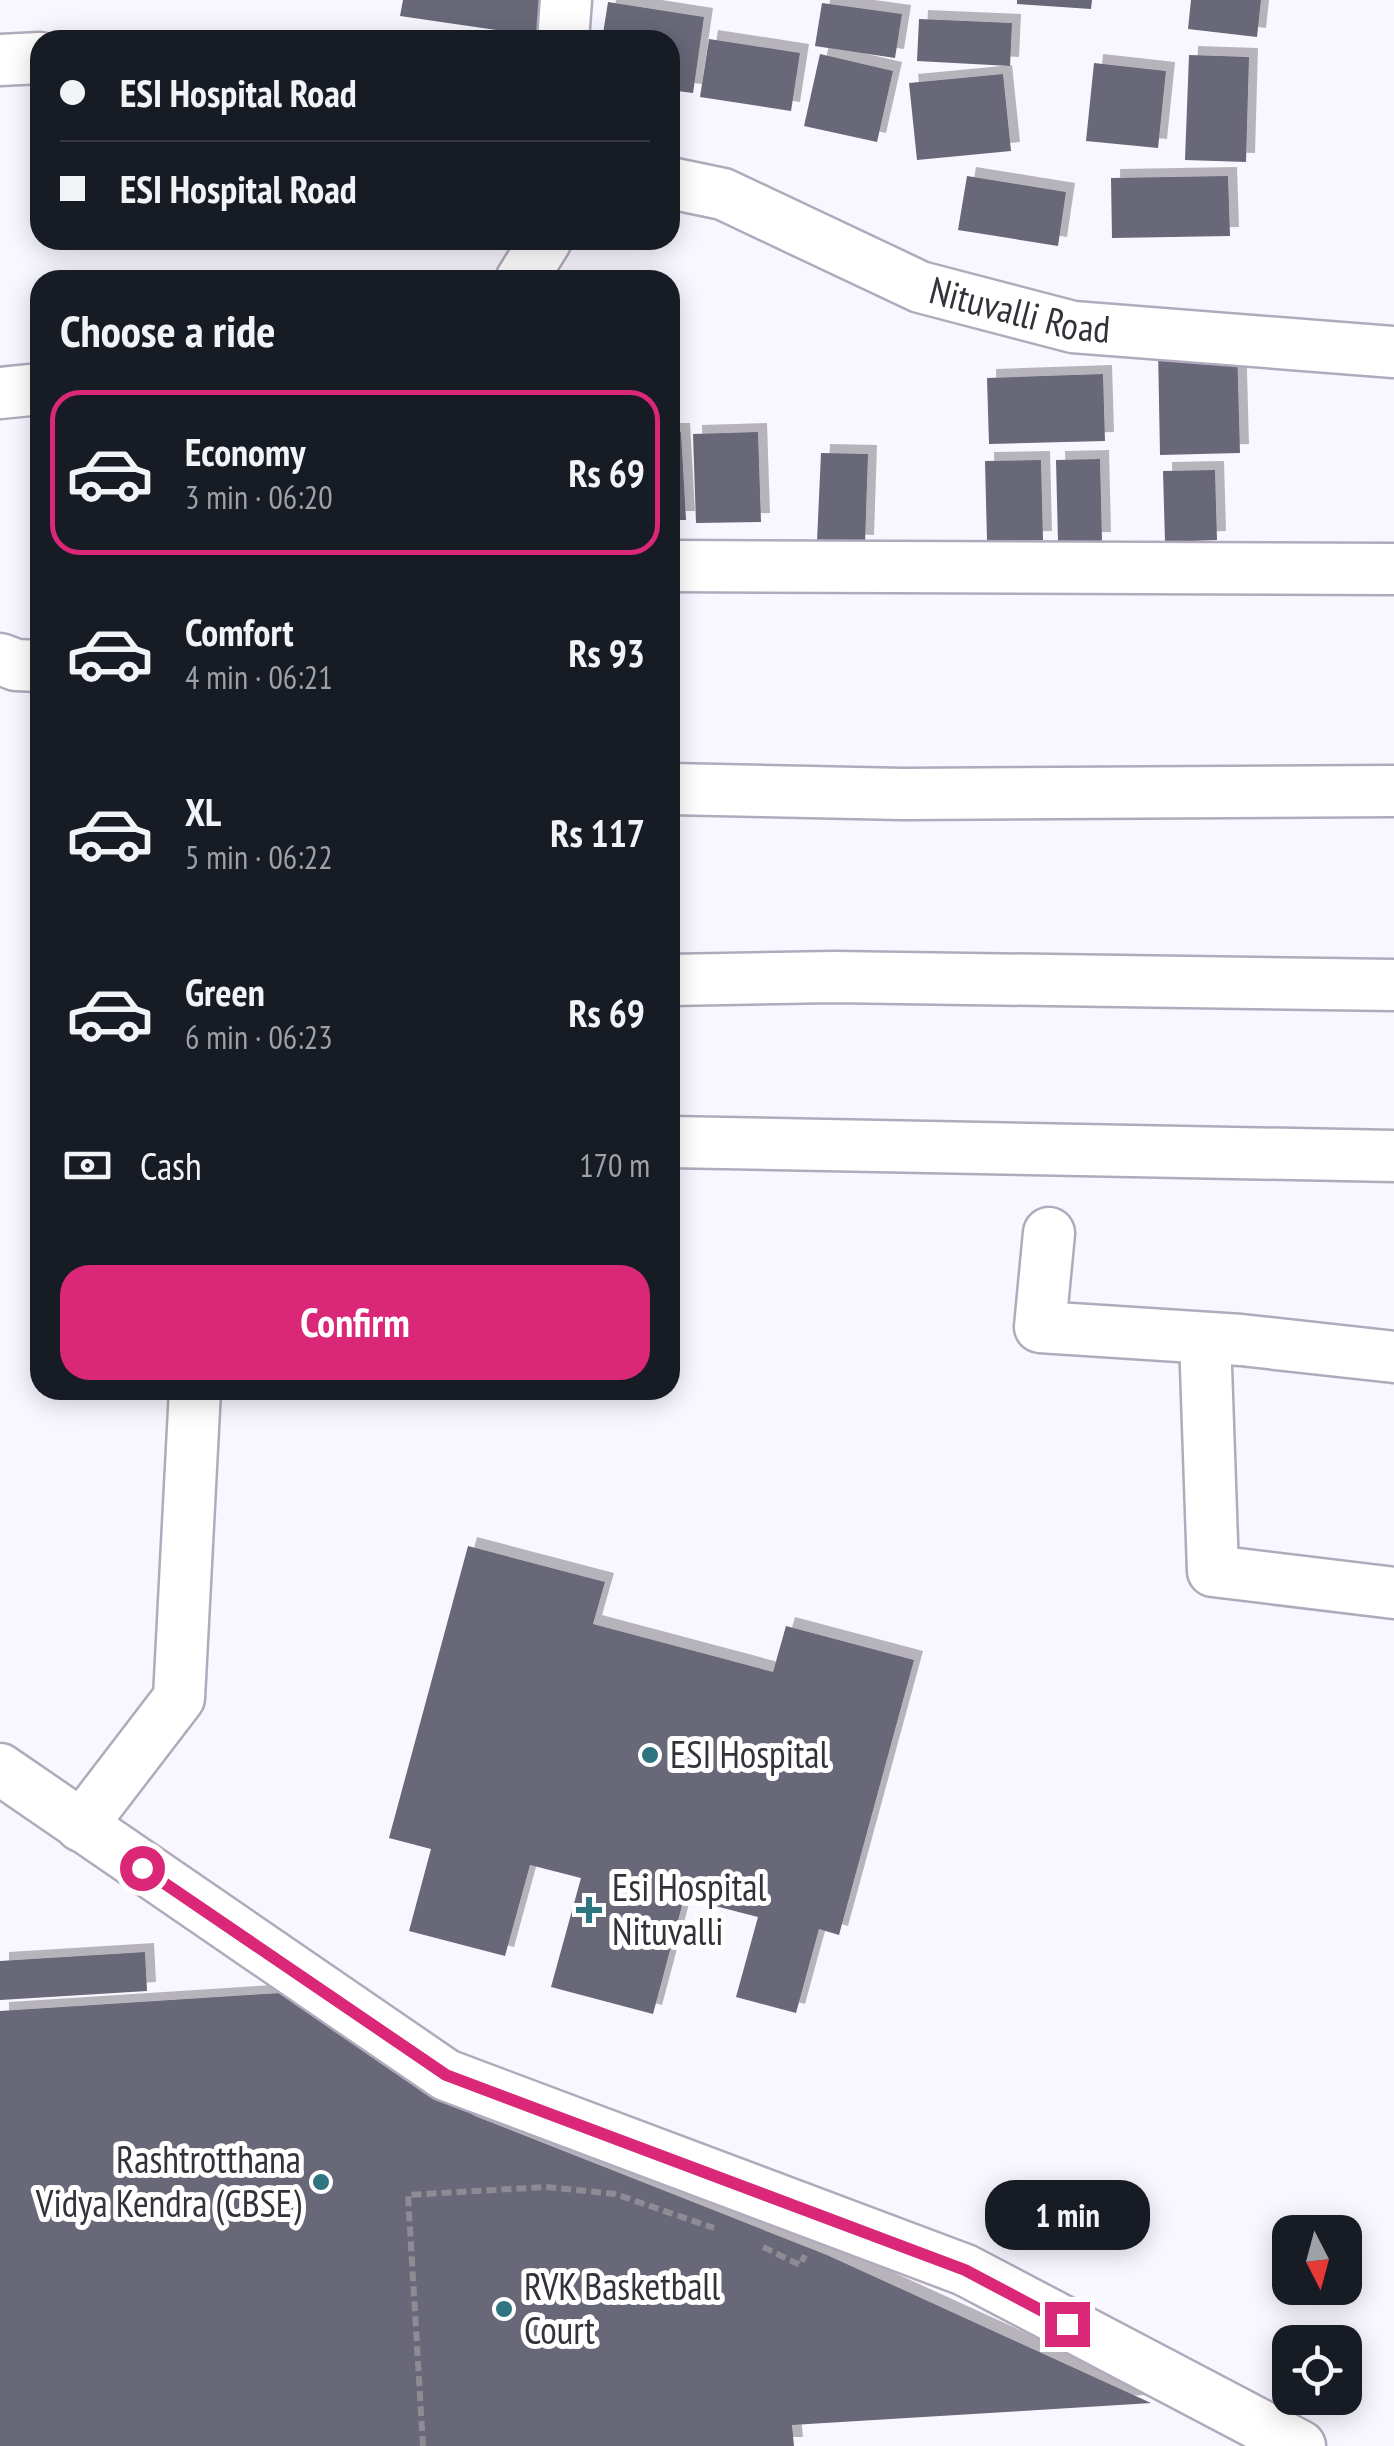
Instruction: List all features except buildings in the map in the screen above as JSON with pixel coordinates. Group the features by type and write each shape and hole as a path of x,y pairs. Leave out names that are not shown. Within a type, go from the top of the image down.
{"street":[{"path":"564,30 566,0"},
{"path":"0,60 30,58"},
{"name":"Nituvalli Road","path":"680,184 724,194 920,287 1073,327 1394,352"},
{"path":"0,393 30,390"},
{"path":"680,566 1394,569"},
{"path":"0,659 30,666"},
{"path":"680,789 904,794 1394,791"},
{"path":"680,980 833,977 1394,985"},
{"path":"680,1142 1394,1156"},
{"path":"1049,1233 1040,1327 1394,1357"},
{"path":"1205,1338 1214,1572 1394,1593"},
{"path":"81,1826 179,1698 194,1400"},
{"path":"0,1769 446,2075 965,2270 1282,2441"}],"path":[{"path":"423,2446 408,2196 546,2187 598,2192 615,2194 721,2231"},
{"path":"756,2243 800,2265 810,2248"}],"place":[{"name":"ESI Hospital","path":"650,1755"},
{"name":"Esi Hospital Nituvalli","path":"589,1910"},
{"name":"Rashtrotthana Vidya Kendra (CBSE)","path":"321,2182"},
{"name":"RVK Basketball Court","path":"504,2309"}],"route":[{"path":"142,1868 446,2075 965,2270 1067,2324"}]}
